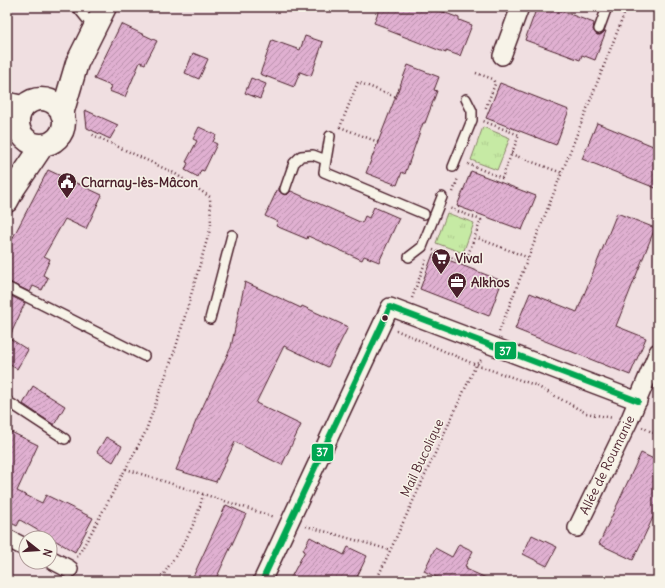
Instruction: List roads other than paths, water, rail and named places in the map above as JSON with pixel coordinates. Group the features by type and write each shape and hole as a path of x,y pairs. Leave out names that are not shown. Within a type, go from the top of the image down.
{"main road":[{"path":"62,114 77,63 105,7"},
{"path":"10,194 23,133 18,118 24,102 77,63"},
{"path":"23,133 48,144 56,140 62,132 64,123 58,106 50,100 24,102"}],"street":[{"path":"502,56 520,7"},
{"path":"262,581 390,307 638,401"},
{"name":"Allée de Roumanie","path":"576,528 629,421 658,352"},
{"path":"7,538 18,544"},
{"path":"58,563 69,569"}],"lane":[{"path":"77,7 94,29"},
{"path":"599,29 607,7"},
{"path":"453,167 472,120 472,111 466,99"},
{"path":"330,136 324,172 424,214"},
{"path":"285,189 294,163 301,156 313,155 326,160"},
{"path":"409,257 422,248 442,197"},
{"path":"210,319 232,235"},
{"path":"7,287 144,356"},
{"path":"7,401 65,439"}],"place":[{"name":"Charnay-lès-Mâcon","path":"67,199"},
{"name":"Vival","path":"441,275"},
{"name":"Alkhos","path":"457,299"}]}
